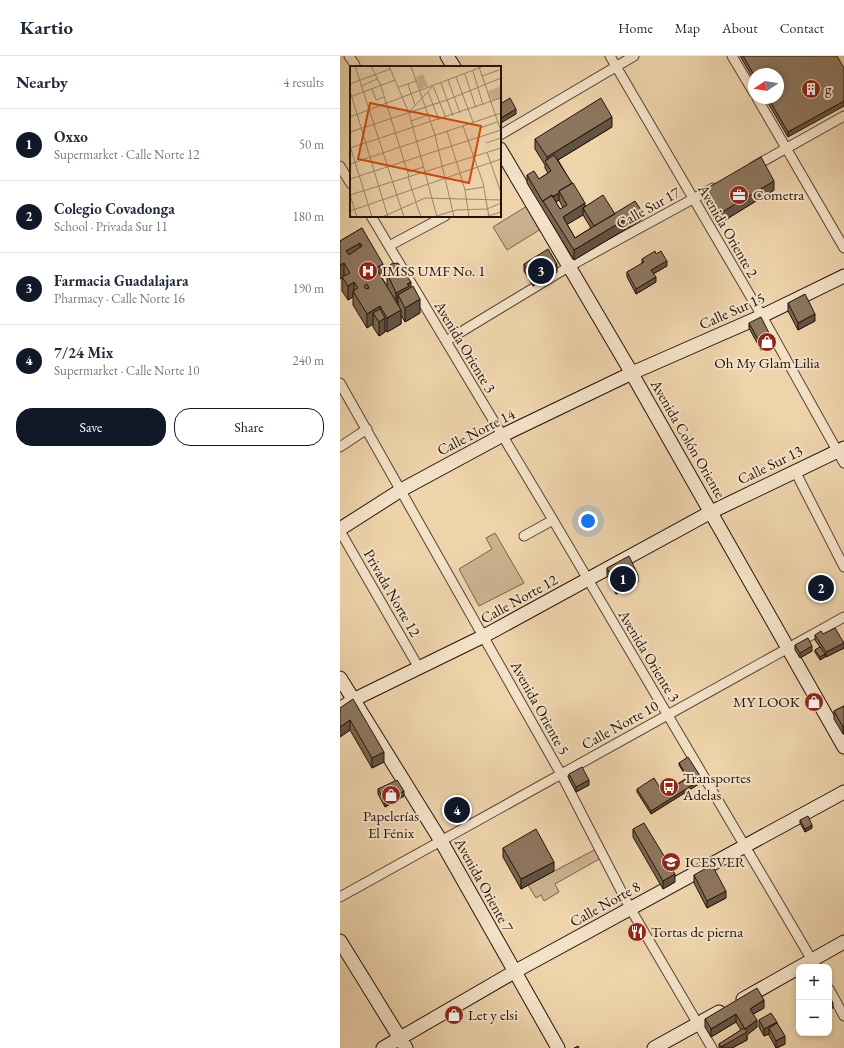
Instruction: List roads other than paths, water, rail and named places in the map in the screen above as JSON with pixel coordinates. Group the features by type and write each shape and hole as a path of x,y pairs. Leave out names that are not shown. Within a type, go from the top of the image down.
{"street":[{"path":"349,56 355,65"},
{"path":"447,56 453,66"},
{"name":"Avenida Oriente 2","path":"610,56 841,449 844,463"},
{"path":"501,134 634,56"},
{"path":"732,56 748,83"},
{"path":"761,104 844,248"},
{"path":"747,170 844,116"},
{"name":"Avenida Colón Oriente","path":"501,151 632,373 844,747"},
{"path":"340,166 350,182"},
{"name":"Calle Sur 17","path":"446,341 570,266 720,184"},
{"name":"Avenida Oriente 3","path":"371,217 446,341 501,436 553,520 814,963"},
{"path":"389,246 443,217"},
{"name":"Calle Sur 15","path":"632,373 762,316 844,276"},
{"name":"Calle Norte 14","path":"340,530 401,490 501,436 632,373"},
{"name":"Avenida Oriente 5","path":"340,382 561,774 630,908 712,1048"},
{"path":"340,447 366,429"},
{"name":"Calle Sur 13","path":"711,512 841,449"},
{"path":"795,471 844,567"},
{"name":"Calle Norte 12","path":"340,709 353,700 484,636 711,512"},
{"path":"524,536 553,520"},
{"name":"Privada Norte 12","path":"340,530 419,668"},
{"name":"Calle Norte 10","path":"340,897 844,617"},
{"name":"Avenida Oriente 7","path":"340,678 441,841 558,1048"},
{"path":"340,693 353,700"},
{"name":"Calle Norte 8","path":"383,1048 403,1043 514,972 844,792"},
{"path":"340,941 403,1043"},
{"path":"654,1048 814,963 844,942"},
{"path":"832,994 844,1016"}],"place":[{"name":"g","path":"811,89"},
{"name":"Cometra","path":"739,195"},
{"name":"IMSS UMF No. 1","path":"368,271"},
{"name":"Farmacia Guadalajara","path":"541,271"},
{"name":"Oh My Glam Lilia","path":"767,342"},
{"name":"Oxxo","path":"623,579"},
{"name":"Colegio Covadonga","path":"821,588"},
{"name":"MY LOOK","path":"814,702"},
{"name":"Transportes Adelas","path":"669,787"},
{"name":"Papelerías El Fénix","path":"391,795"},
{"name":"7/24 Mix","path":"457,810"},
{"name":"ICESVER","path":"671,862"},
{"name":"Tortas de pierna","path":"637,932"},
{"name":"Let y elsi","path":"454,1015"}]}
